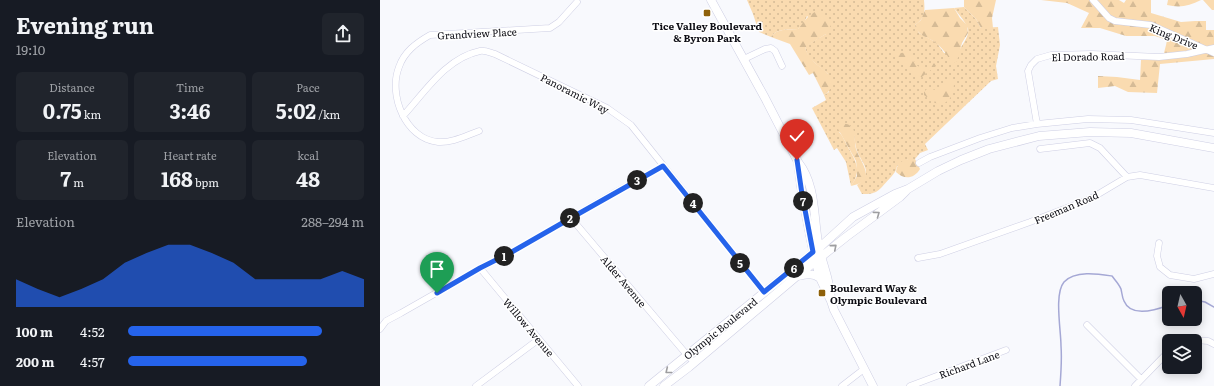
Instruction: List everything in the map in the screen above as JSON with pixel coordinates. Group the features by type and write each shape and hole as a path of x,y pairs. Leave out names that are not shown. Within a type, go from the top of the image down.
{"main road":[{"path":"711,0 798,162 805,171 816,223 816,250"},
{"name":"Olympic Boulevard","path":"649,386 816,250 846,222 859,213 895,194 908,189 938,171 961,160 989,149 1039,136 1090,132 1131,133 1214,148"},
{"path":"798,162 802,194 816,250 829,285 831,302"},
{"path":"800,176 804,182 806,196 812,200"},
{"name":"Olympic Boulevard","path":"664,386 797,276 900,197 908,189"},
{"path":"816,223 820,232 825,233 830,232 842,223 846,222"},
{"path":"819,259 820,278 834,310 873,386"},
{"path":"797,276 809,274 820,278"}],"street":[{"name":"King Drive","path":"1092,0 1109,18 1116,21 1151,25 1214,53"},
{"name":"Grandview Place","path":"479,131 452,141 436,142 422,136 413,129 403,116 397,99 395,83 398,68 406,53 417,42 430,35 550,28 559,22 577,2"},
{"path":"744,59 765,49 771,48 775,51 782,66"},
{"name":"El Dorado Road","path":"1037,124 1028,71 1037,59 1050,55 1092,54 1159,57 1214,48"},
{"name":"Panoramic Way","path":"403,116 446,67 463,57 481,51 495,54 608,108 631,125 764,292"},
{"path":"919,163 930,156 980,138 1012,128 1037,124 1088,119 1131,120 1214,133"},
{"path":"1040,149 1090,143 1100,148 1127,177"},
{"path":"380,327 386,321 480,268 510,253 663,166"},
{"name":"Freeman Road","path":"918,258 940,254 1090,199 1127,177 1140,175 1214,187"},
{"name":"Alder Avenue","path":"571,218 686,355 694,362"},
{"path":"1159,244 1157,256 1160,267 1170,276 1194,279 1214,274"},
{"name":"Willow Avenue","path":"480,268 578,386"},
{"path":"1087,325 1140,379"},
{"path":"476,386 539,339"},
{"path":"1202,341 1208,341 1214,344"},
{"name":"Richard Lane","path":"910,386 1006,350"},
{"path":"1135,386 1140,379 1162,358"},
{"path":"842,386 864,369"}],"green space":[{"path":"747,0 924,0 923,17 915,25 919,33 937,43 944,53 959,51 967,38 967,27 954,8 964,7 976,19 981,28 998,27 1000,45 996,66 998,79 991,81 925,144 928,150 920,153 915,159 908,159 897,166 894,173 876,192 862,194 857,185 865,177 866,169 856,149 854,135 839,132 853,156 856,165 857,175 851,186 846,162 837,148 834,150 812,108 826,100 824,95 829,92 828,74 809,58 805,48 807,45 826,34 807,16 804,23 798,29 776,32 771,37 759,32"},
{"path":"964,0 996,0 992,18 993,28 981,28 976,19 964,7"},
{"path":"1041,0 1119,0 1124,3 1126,0 1151,0 1151,13 1181,22 1206,21 1206,30 1214,30 1214,59 1160,64 1157,93 1128,92 1115,86 1098,88 1098,76 1140,80 1141,60 1163,58 1167,40 1155,36 1126,36 1100,28 1081,28 1089,13 1067,3"},
{"path":"1168,0 1201,0 1188,5 1176,6 1167,5"},
{"path":"1203,0 1214,0 1214,10 1212,10"},
{"path":"954,8 960,18 967,25 968,33 962,43 957,61 953,64 941,47 918,32 915,25 921,20 925,10"},
{"path":"815,12 821,12 827,17 831,25 826,34 805,48 810,58 830,77 831,86 829,91 824,95 813,73 809,75 790,44 771,37 776,32 798,29 808,17"},
{"path":"911,52 916,65 923,69 934,63 936,66 919,79 916,78 910,69 898,60 892,53"},
{"path":"946,79 952,80 955,89 949,100 943,104 935,103 924,95 924,92 927,89 938,90 943,86"},
{"path":"843,123 850,125 853,129 856,149 866,170 864,180 859,184 851,186 857,176 856,161 837,127"},
{"path":"908,159 915,159 920,169 915,175 909,177 899,175 896,172 899,163"}],"waterway":[{"path":"1060,386 1061,339 1059,295 1064,282 1069,278 1081,274 1101,274 1112,276 1121,289 1123,300 1132,310 1144,311 1162,307"},
{"path":"1202,301 1214,307"}],"place":[{"name":"Tice Valley Boulevard & Byron Park","path":"707,13"},
{"name":"Boulevard Way & Olympic Boulevard","path":"822,293"}],"route":[{"path":"437,293 663,166 764,292 813,252 797,160"}]}
